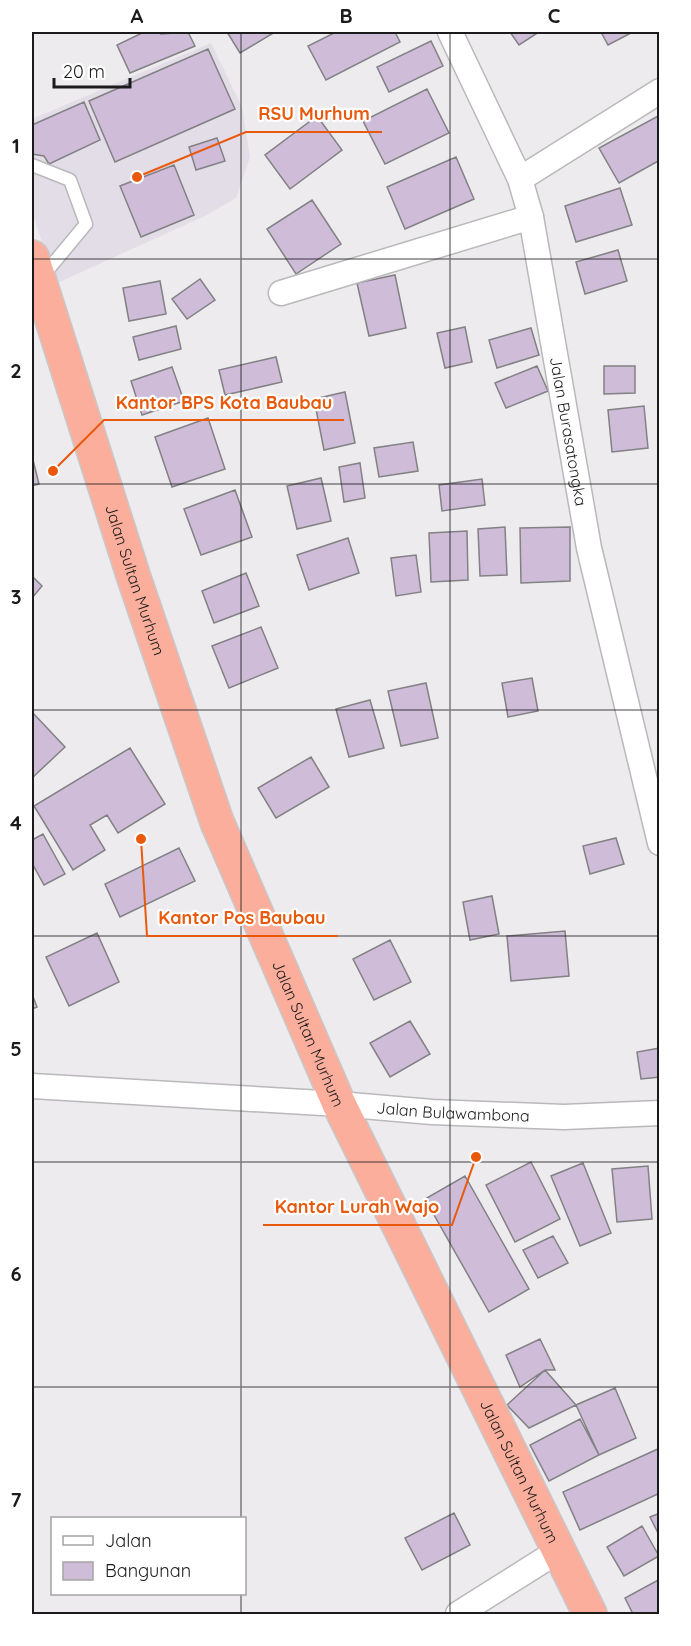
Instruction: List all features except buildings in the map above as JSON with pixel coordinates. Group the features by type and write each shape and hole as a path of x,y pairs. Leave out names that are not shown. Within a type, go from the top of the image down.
{"highway":[{"name":"Jalan Sultan Murhum","path":"35,269 133,575 217,822 339,1104 590,1614"}],"street":[{"name":"Jalan Burasatongka","path":"450,32 520,179 531,217 589,548 660,843"},
{"path":"520,179 660,91"},
{"path":"281,293 531,217"},
{"name":"Jalan Bulawambona","path":"32,1086 339,1104 432,1112 564,1117 660,1113"},
{"path":"458,1614 558,1551"}],"lane":[{"path":"32,165 70,180 86,224 35,269"}],"shaded area":[{"path":"211,43 242,107 250,157 236,198 207,215 55,284 32,211 32,119"}],"place":[{"name":"RSU Murhum","path":"137,177"},
{"name":"Kantor BPS Kota Baubau","path":"53,471"},
{"name":"Kantor Pos Baubau","path":"141,839"},
{"name":"Kantor Lurah Wajo","path":"476,1157"}]}
